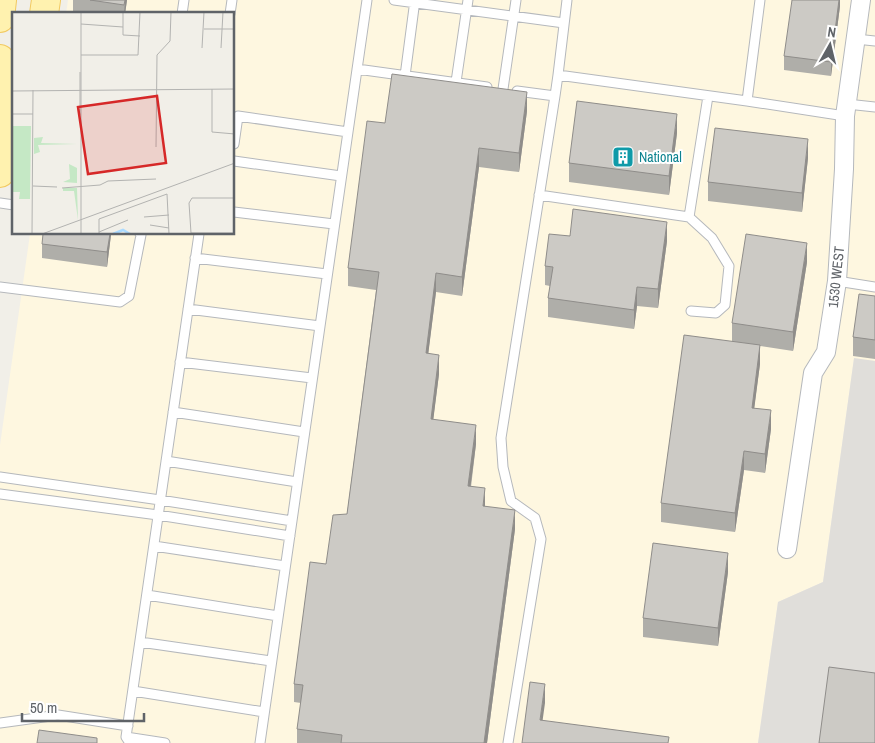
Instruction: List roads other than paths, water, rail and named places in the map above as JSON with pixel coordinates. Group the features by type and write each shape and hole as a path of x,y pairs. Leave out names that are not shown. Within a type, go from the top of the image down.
{"main road":[{"path":"0,18 2,0"},
{"path":"0,59 12,80"},
{"path":"0,173 12,90"}],"street":[{"name":"1530 WEST","path":"787,549 813,373 826,352 837,281 846,110 861,0"}],"lane":[{"path":"260,743 367,0"},
{"path":"394,0 414,1 564,23"},
{"path":"456,82 468,0"},
{"path":"504,89 516,0"},
{"path":"508,743 541,539 535,518 511,501 504,467 501,438 555,96 567,0"},
{"path":"747,101 760,0"},
{"path":"405,76 414,1"},
{"path":"856,39 875,41"},
{"path":"357,69 555,96"},
{"path":"558,75 747,101 846,110 875,107"},
{"path":"689,217 708,96"},
{"path":"235,137 238,116 348,132"},
{"path":"235,161 341,176"},
{"path":"539,195 689,217 712,238 729,266 725,305 716,313 692,311"},
{"path":"235,212 334,224"},
{"path":"0,287 120,302 130,296 141,235"},
{"path":"165,743 128,740 128,726 199,235"},
{"path":"195,258 327,274"},
{"path":"837,281 875,287"},
{"path":"188,309 320,326"},
{"path":"180,362 312,378"},
{"path":"173,412 304,432"},
{"path":"166,461 297,482"},
{"path":"0,477 292,521"},
{"path":"0,494 158,515 290,536"},
{"path":"154,546 285,566"},
{"path":"147,595 278,616"},
{"path":"140,642 272,661"},
{"path":"133,691 264,712"},
{"path":"0,723 58,715 128,726"}],"place":[{"name":"National","path":"623,157"}]}
